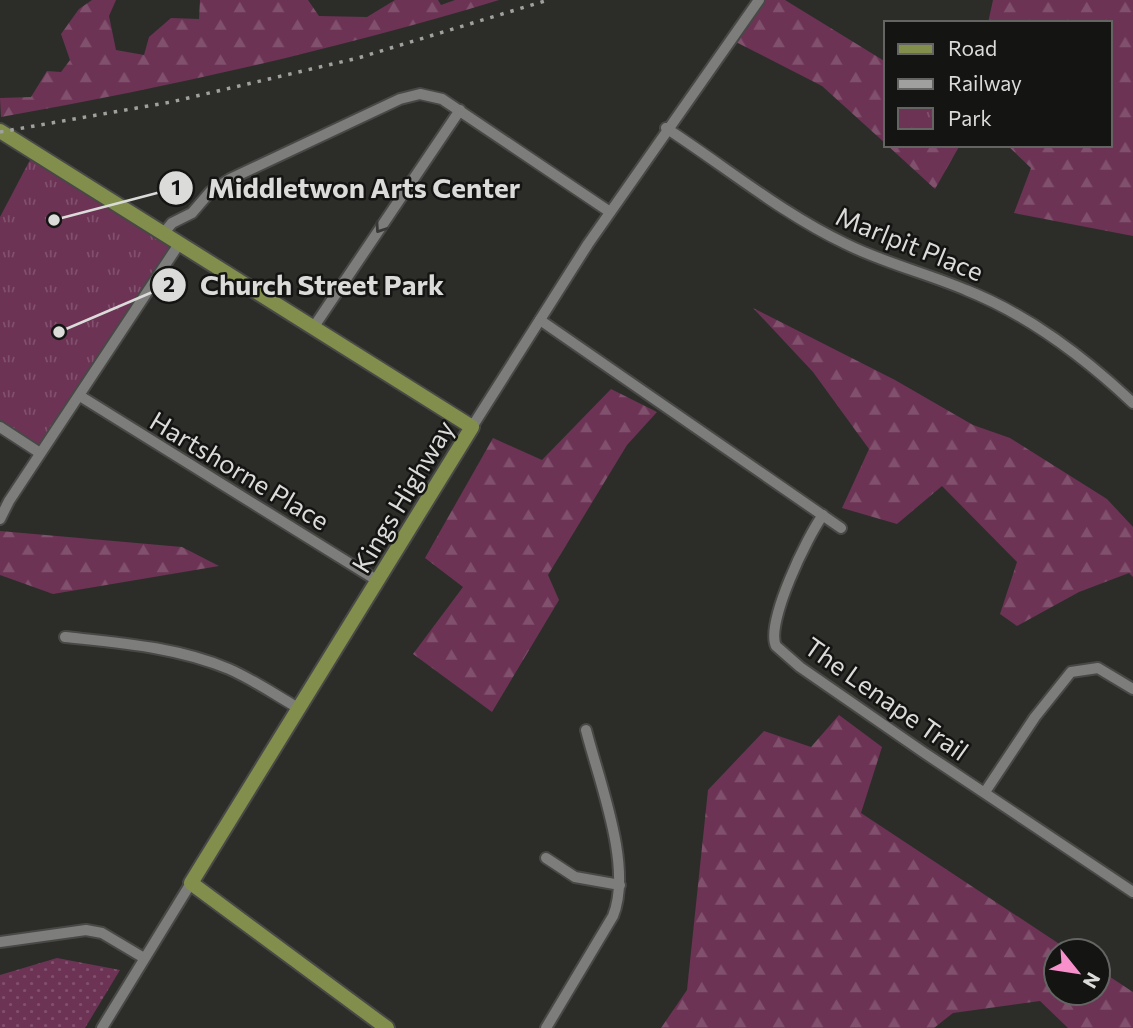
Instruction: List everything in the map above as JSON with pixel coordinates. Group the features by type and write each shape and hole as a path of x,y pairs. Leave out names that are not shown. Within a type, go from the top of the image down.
{"main road":[{"path":"0,131 472,428"},
{"name":"Kings Highway","path":"191,883 472,428"},
{"path":"191,883 387,1028"}],"street":[{"name":"Kings Highway","path":"472,428 666,128 759,0"},
{"path":"163,234 172,223 192,213 209,192 230,179 400,99 420,94 442,99 460,110 610,212"},
{"path":"313,328 460,110"},
{"name":"Marlpit Place","path":"666,128 813,228 878,258 965,289 1032,323 1079,355 1133,403"},
{"path":"0,519 40,453 179,244"},
{"path":"540,320 841,528"},
{"name":"Hartshorne Place","path":"80,396 378,581"},
{"path":"0,427 40,453"},
{"name":"The Lenape Trail","path":"823,514 808,534 793,574 774,629 776,646 800,667 1133,892"},
{"path":"65,637 145,646 211,662 231,670 300,709"},
{"path":"985,792 1048,699 1071,672 1098,668 1133,689"},
{"path":"546,1028 614,916 620,885 619,857 586,730"},
{"path":"546,858 575,877 620,885"},
{"name":"Kings Highway","path":"102,1028 191,883"},
{"path":"0,942 86,930 102,933 144,958"}],"green space":[{"path":"92,0 116,0 109,16 116,50 144,55 149,37 171,18 199,19 200,0 308,0 319,16 367,17 395,0 438,0 441,5 455,0 499,0 252,66 1,117 0,98 31,97 47,71 61,72 70,60 61,34 79,9"},
{"path":"760,0 785,0 884,61 884,142 822,86 730,39"},
{"path":"993,0 1133,0 1133,236 1014,213 1031,168 1009,147 1112,147 1112,21 988,21"},
{"path":"889,147 959,147 935,189"},
{"path":"31,158 175,241 42,450 0,423 0,217"},
{"path":"753,308 895,380 973,425 1010,438 1107,499 1133,527 1133,577 1129,573 1079,592 1017,626 1000,614 1017,562 942,486 897,524 842,508 869,449 813,372"},
{"path":"611,389 657,412 627,445 548,575 559,600 492,712 413,654 463,587 425,558 493,438 542,460"},
{"path":"0,531 182,547 219,566 53,594 0,575"},
{"path":"839,715 882,747 861,813 1049,937 1042,937 1042,1003 1040,1001 953,1013 934,1028 661,1028 687,990 708,790 764,731 811,747"},
{"path":"57,958 120,970 85,1028 0,1028 0,975"},
{"path":"1112,978 1133,992 1133,1028 1068,1028 1046,1007 1112,1007"}],"railway":[{"path":"0,132 171,102 358,58 548,0"}],"place":[{"name":"Middletwon Arts Center","path":"54,220"},
{"name":"Church Street Park","path":"59,332"}]}
